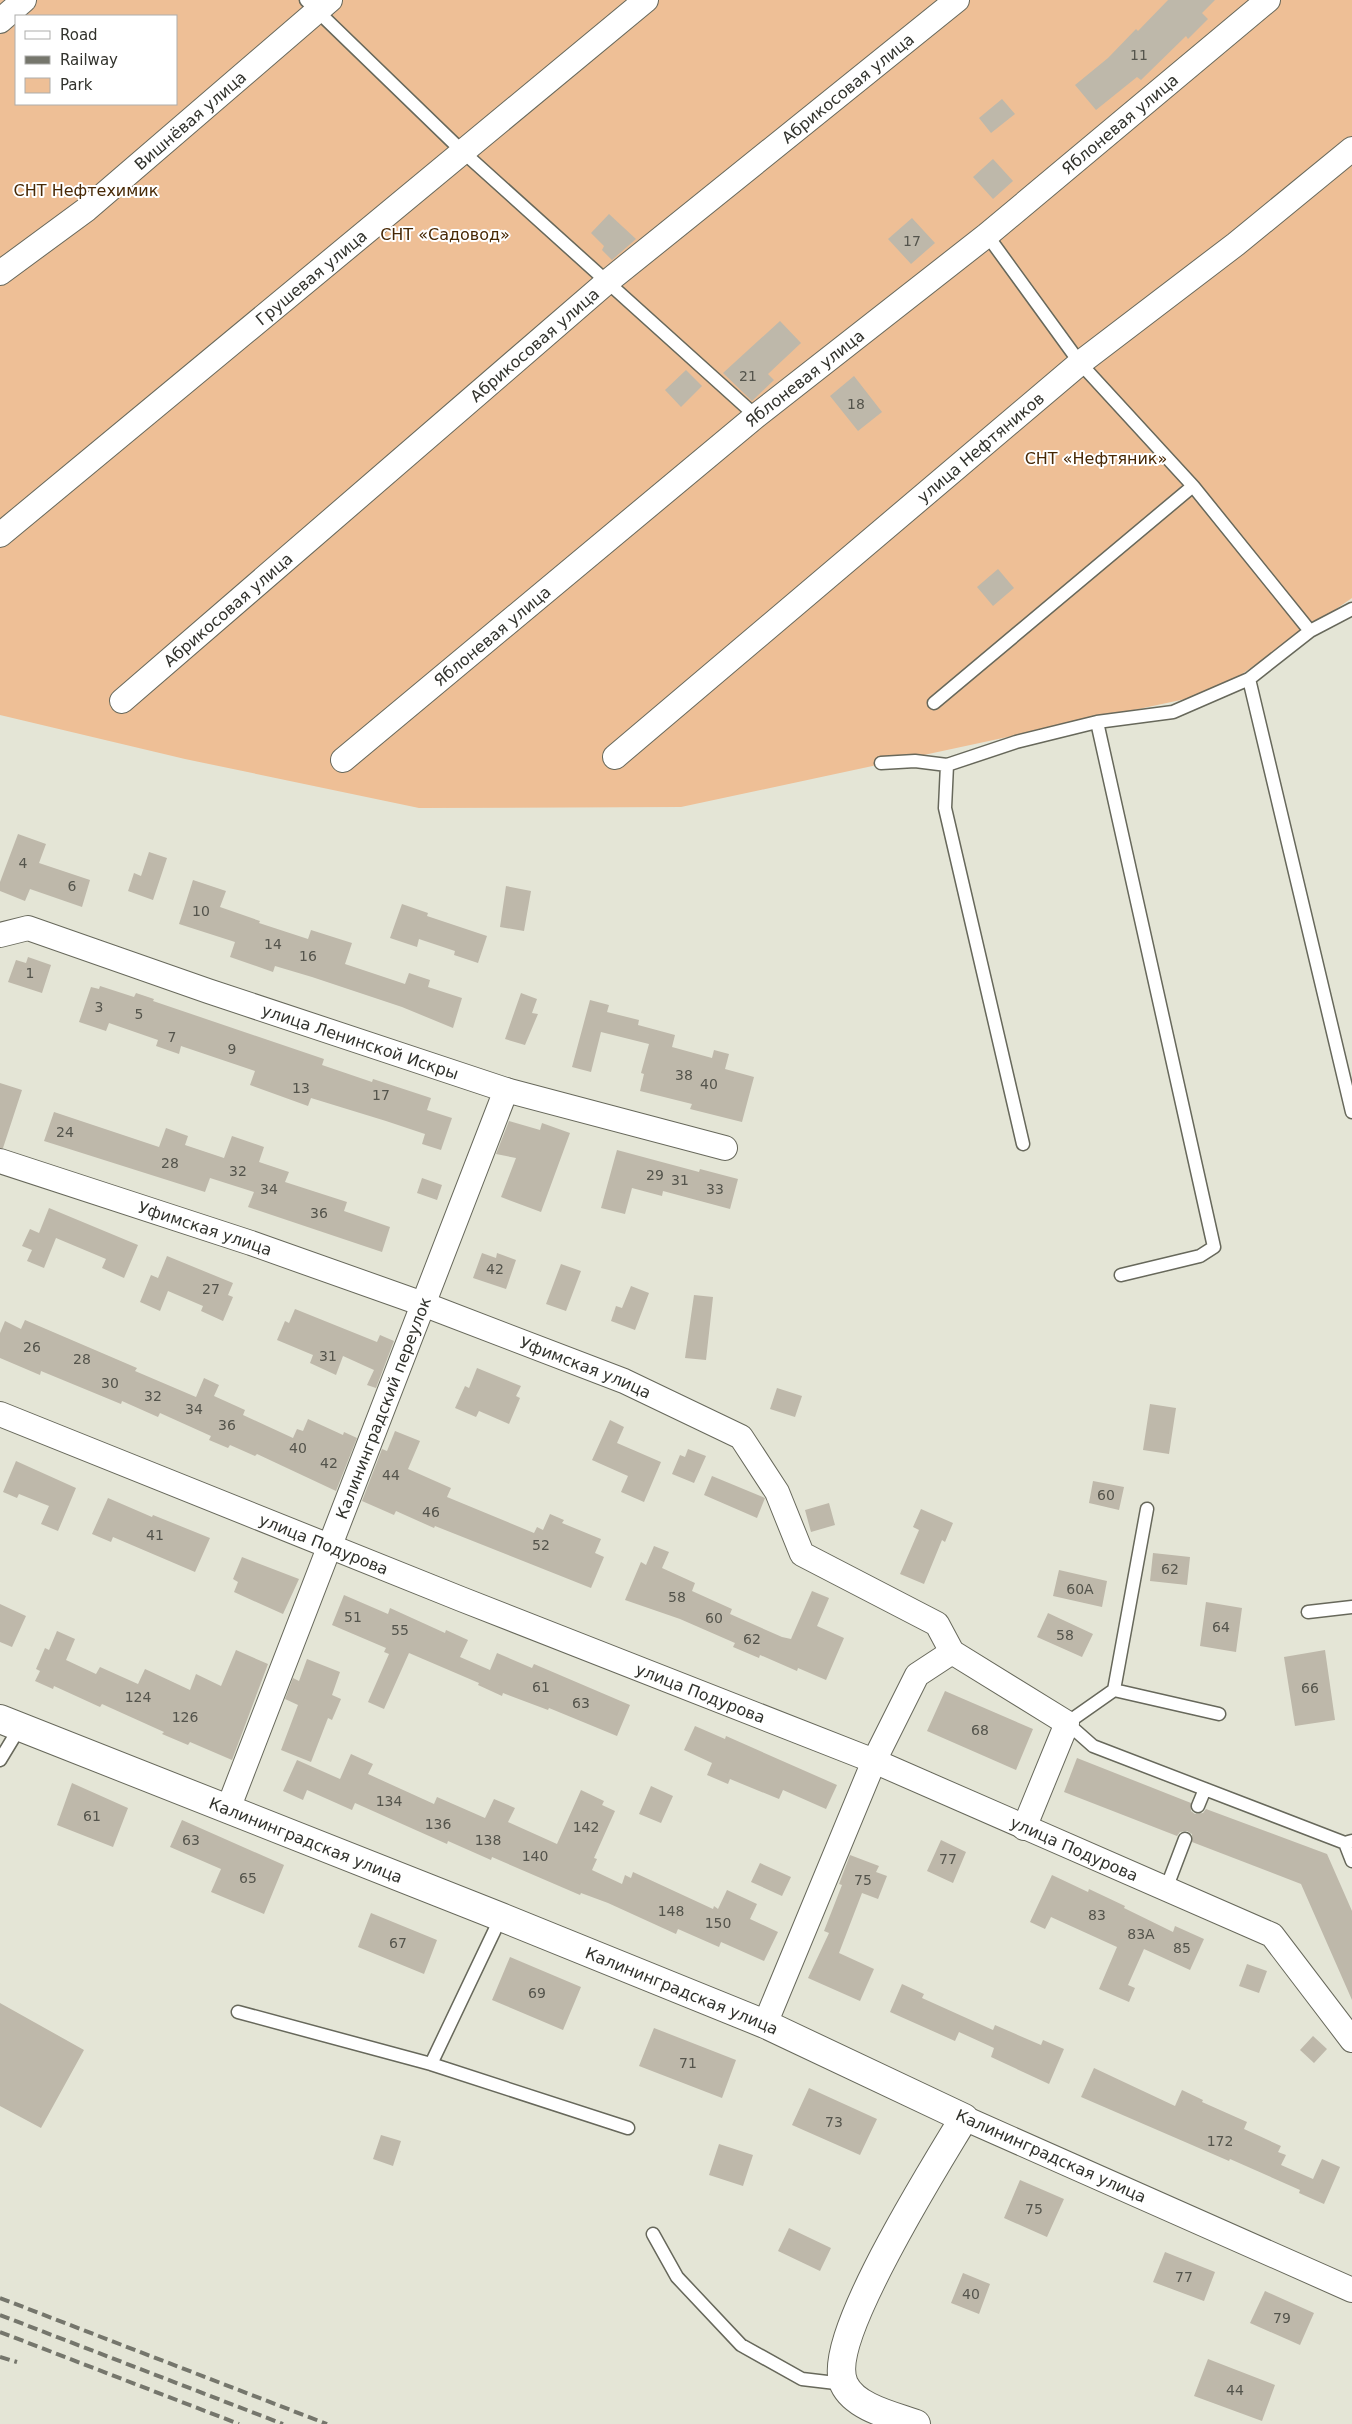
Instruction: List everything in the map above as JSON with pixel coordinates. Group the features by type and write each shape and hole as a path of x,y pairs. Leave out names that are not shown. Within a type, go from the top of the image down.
{"street":[{"path":"0,21 24,0"},
{"name":"Грушевая улица","path":"0,536 646,0"},
{"name":"Абрикосовая улица","path":"122,701 607,282 957,0"},
{"name":"Яблоневая улица","path":"343,760 756,416 987,235 1268,0"},
{"name":"Вишнёвая улица","path":"0,274 86,209 317,3"},
{"name":"улица Нефтяников","path":"616,757 1080,363 1236,244 1352,149"},
{"name":"улица Ленинской Искры","path":"0,935 28,928 208,991 506,1090 725,1148"},
{"name":"Калининградский переулок","path":"228,1809 506,1090"},
{"name":"Уфимская улица","path":"0,1161 251,1243 423,1304 624,1381 741,1437 777,1492 802,1554 936,1624 952,1652 1067,1723"},
{"name":"улица Подурова","path":"0,1414 874,1761 1272,1935 1352,2040"},
{"path":"765,2024 874,1761 916,1674 952,1652"},
{"name":"Калининградская улица","path":"10,1723 501,1917 765,2024 964,2118 1352,2290"},
{"path":"1024,1828 1067,1723"},
{"path":"916,2424 875,2409 857,2400 844,2384 842,2357 850,2330 894,2235 964,2118"}],"lane":[{"path":"317,3 462,151 756,416"},
{"path":"987,235 1080,363 1192,486 1310,631"},
{"path":"934,703 1192,486"},
{"path":"881,763 915,761 947,765 1016,742 1098,722 1173,712 1249,679 1310,631 1352,609"},
{"path":"1249,679 1352,1112"},
{"path":"1098,722 1214,1247 1200,1256 1121,1275"},
{"path":"947,765 945,808 1023,1144"},
{"path":"1147,1509 1114,1690 1067,1723 1093,1746 1348,1842 1352,1861"},
{"path":"1308,1612 1352,1608"},
{"path":"1114,1690 1220,1714"},
{"path":"0,1760 10,1723"},
{"path":"1198,1806 1205,1789"},
{"path":"1166,1889 1185,1839"},
{"path":"431,2064 501,1917"},
{"path":"238,2012 431,2064 628,2128"},
{"path":"653,2234 678,2278 741,2345 802,2379 844,2384"}],"green space":[{"path":"0,0 1352,0 1352,598 1229,683 1190,698 681,807 419,808 185,759 0,715"}],"building":[{"path":"1168,0 1215,0 1202,13 1208,19 1188,39 1186,36 1141,80 1137,77 1096,110 1075,85 1108,58 1136,29 1138,31"},
{"path":"1002,99 1015,114 991,133 979,118"},
{"path":"993,159 1013,181 993,199 973,177"},
{"path":"609,214 636,239 612,260 602,250 604,246 591,233"},
{"path":"912,218 935,243 911,264 888,239"},
{"path":"780,321 801,343 768,374 774,380 752,401 723,373"},
{"path":"686,370 702,386 681,407 665,390"},
{"path":"854,376 882,412 858,431 830,396"},
{"path":"998,569 1014,588 993,606 977,587"},
{"path":"18,834 46,844 39,863 90,880 82,907 30,889 25,901 0,891 0,882"},
{"path":"149,852 167,858 153,900 128,891 134,873 141,876"},
{"path":"193,880 226,891 220,907 260,921 259,923 308,939 311,930 352,943 345,964 405,984 409,973 430,980 428,987 462,998 453,1028 402,1007 312,977 275,966 273,972 230,957 235,942 179,924"},
{"path":"506,886 531,891 524,931 500,927"},
{"path":"402,904 428,913 427,916 487,936 478,963 454,955 455,951 419,939 417,947 390,938"},
{"path":"28,957 51,965 42,993 8,982 16,960 26,963"},
{"path":"100,986 134,997 136,993 154,999 153,1001 324,1059 322,1065 372,1082 373,1079 431,1098 427,1110 452,1118 441,1150 422,1144 425,1134 311,1098 308,1106 250,1085 255,1071 181,1046 179,1054 156,1046 158,1040 109,1023 106,1031 79,1022 91,987 99,989"},
{"path":"521,993 537,999 532,1013 538,1014 525,1045 505,1039"},
{"path":"590,1000 609,1005 607,1012 639,1020 638,1025 675,1035 672,1047 712,1058 714,1050 729,1054 725,1069 754,1077 742,1122 690,1109 692,1104 640,1091 644,1074 641,1073 649,1044 601,1032 591,1072 572,1067"},
{"path":"0,1083 22,1090 3,1148 0,1148"},
{"path":"54,1112 159,1147 166,1128 188,1136 185,1145 224,1158 232,1136 264,1147 259,1162 289,1172 285,1182 347,1202 344,1211 390,1227 382,1252 248,1207 254,1192 210,1178 205,1192 44,1141"},
{"path":"509,1121 540,1130 542,1123 570,1133 541,1212 501,1197 516,1158 496,1154"},
{"path":"617,1150 699,1172 700,1169 738,1179 730,1209 663,1191 662,1196 632,1188 625,1214 601,1208"},
{"path":"422,1178 442,1185 437,1200 417,1193"},
{"path":"49,1208 138,1245 124,1278 102,1268 106,1259 56,1238 44,1268 27,1261 32,1250 22,1246 30,1229 39,1233"},
{"path":"482,1253 496,1258 497,1253 516,1260 506,1289 473,1278"},
{"path":"167,1256 233,1283 228,1295 233,1297 223,1321 201,1311 203,1306 168,1291 160,1311 140,1302 151,1275 158,1278"},
{"path":"561,1264 581,1271 566,1311 546,1304"},
{"path":"631,1286 649,1293 635,1330 611,1321 616,1306 622,1308"},
{"path":"694,1295 713,1297 706,1360 685,1358"},
{"path":"295,1309 377,1342 380,1335 394,1341 376,1388 367,1385 374,1370 343,1356 336,1375 310,1363 313,1355 277,1340 285,1321 289,1323"},
{"path":"25,1320 137,1368 135,1371 196,1397 204,1378 219,1385 214,1396 245,1410 243,1415 293,1438 297,1429 303,1431 308,1419 343,1435 344,1432 357,1438 336,1491 257,1454 255,1456 230,1445 228,1448 209,1440 211,1436 160,1413 158,1417 122,1401 121,1404 41,1371 40,1375 0,1358 0,1333 5,1321 21,1329"},
{"path":"477,1368 521,1386 516,1396 520,1398 509,1424 479,1411 476,1417 455,1408 465,1386 469,1388"},
{"path":"777,1388 802,1396 795,1417 770,1409"},
{"path":"1150,1404 1176,1408 1169,1454 1143,1450"},
{"path":"610,1420 624,1427 617,1443 661,1462 644,1502 621,1492 628,1476 592,1460"},
{"path":"395,1431 420,1441 408,1469 451,1488 447,1497 534,1533 537,1527 543,1530 550,1514 564,1520 562,1523 601,1539 595,1553 604,1557 591,1588 435,1526 434,1528 396,1511 394,1515 362,1501 382,1449 387,1451"},
{"path":"688,1449 706,1456 694,1483 672,1474 680,1455 685,1457"},
{"path":"16,1461 76,1488 58,1531 41,1524 49,1506 19,1494 17,1498 3,1492"},
{"path":"712,1476 765,1498 757,1518 704,1495"},
{"path":"1093,1481 1124,1487 1119,1510 1089,1503"},
{"path":"108,1498 152,1517 153,1515 210,1538 195,1572 113,1537 111,1542 92,1534"},
{"path":"829,1503 835,1525 811,1532 805,1510"},
{"path":"921,1509 953,1523 945,1542 942,1540 924,1584 900,1574 919,1530 913,1527"},
{"path":"654,1546 669,1552 662,1568 695,1583 692,1591 732,1609 730,1614 782,1637 791,1639 812,1591 829,1598 817,1626 844,1638 826,1680 798,1668 797,1671 760,1655 759,1658 733,1647 735,1643 680,1619 625,1600 641,1562 646,1565"},
{"path":"1153,1553 1190,1557 1187,1585 1150,1581"},
{"path":"242,1557 299,1579 283,1614 234,1592 238,1582 233,1579"},
{"path":"1059,1570 1107,1581 1102,1607 1053,1596"},
{"path":"344,1595 388,1614 390,1608 445,1633 446,1630 468,1640 460,1657 490,1670 497,1653 532,1668 534,1664 630,1705 617,1736 549,1708 548,1710 503,1693 502,1696 478,1685 479,1683 409,1653 384,1709 368,1702 389,1654 384,1652 386,1648 332,1625"},
{"path":"1206,1602 1242,1608 1236,1652 1200,1646"},
{"path":"0,1604 26,1616 12,1647 0,1642"},
{"path":"1048,1613 1093,1634 1082,1657 1037,1637"},
{"path":"57,1631 75,1639 66,1660 96,1674 100,1667 138,1684 145,1669 190,1690 196,1674 221,1686 236,1650 268,1664 232,1760 190,1742 188,1745 162,1734 164,1732 102,1704 100,1707 54,1686 53,1689 35,1681 40,1671 36,1669 45,1648 49,1650"},
{"path":"1325,1650 1335,1720 1295,1726 1284,1657"},
{"path":"307,1659 340,1672 332,1695 341,1699 332,1720 328,1718 311,1762 281,1750 298,1705 285,1699 293,1678 299,1681"},
{"path":"945,1691 1033,1729 1016,1770 927,1731"},
{"path":"695,1726 725,1739 726,1736 837,1785 826,1809 783,1790 779,1799 730,1779 728,1784 707,1775 712,1763 684,1750"},
{"path":"351,1754 373,1764 368,1774 434,1804 437,1797 485,1818 494,1799 515,1808 508,1822 557,1844 581,1790 604,1801 602,1805 615,1811 594,1858 597,1859 592,1870 622,1884 625,1875 631,1878 633,1872 713,1909 714,1906 718,1909 727,1890 757,1904 750,1919 778,1932 764,1961 721,1942 719,1947 678,1929 676,1934 608,1903 581,1893 580,1895 492,1857 491,1860 448,1841 447,1844 355,1803 352,1810 307,1790 303,1800 283,1791 297,1760 340,1779"},
{"path":"1077,1758 1191,1803 1191,1811 1195,1814 1203,1813 1206,1809 1327,1854 1352,1911 1352,2000 1301,1884 1192,1842 1192,1834 1187,1831 1180,1832 1177,1836 1064,1792"},
{"path":"72,1783 128,1808 113,1847 57,1825"},
{"path":"651,1786 673,1796 661,1823 639,1814"},
{"path":"182,1820 284,1865 264,1914 211,1892 221,1869 170,1847"},
{"path":"941,1840 966,1852 953,1883 927,1871"},
{"path":"850,1855 879,1866 876,1872 887,1876 878,1899 862,1893 839,1953 874,1969 860,2001 808,1978 829,1933 824,1931 842,1885 839,1884"},
{"path":"760,1863 791,1877 782,1896 751,1882"},
{"path":"1052,1875 1088,1892 1089,1889 1173,1932 1175,1926 1204,1939 1190,1970 1144,1949 1128,1985 1135,1988 1129,2002 1099,1989 1117,1947 1051,1917 1045,1929 1030,1922"},
{"path":"371,1913 437,1940 424,1974 358,1947"},
{"path":"510,1957 581,1987 563,2030 492,2000"},
{"path":"1247,1964 1267,1971 1259,1993 1239,1986"},
{"path":"902,1984 924,1994 922,1998 993,2030 995,2025 1041,2045 1043,2040 1064,2049 1049,2084 991,2057 994,2048 959,2032 955,2041 890,2012"},
{"path":"0,2003 84,2050 41,2128 0,2106"},
{"path":"654,2028 736,2060 722,2098 639,2066"},
{"path":"1313,2036 1327,2049 1314,2063 1300,2050"},
{"path":"1094,2068 1175,2106 1182,2090 1203,2100 1202,2102 1247,2122 1244,2129 1281,2146 1278,2152 1286,2155 1281,2165 1313,2179 1322,2159 1340,2167 1324,2204 1299,2193 1300,2190 1230,2159 1229,2161 1081,2097"},
{"path":"809,2088 877,2119 860,2155 792,2125"},
{"path":"381,2135 401,2141 393,2166 373,2159"},
{"path":"719,2144 753,2155 743,2186 709,2175"},
{"path":"1020,2180 1064,2199 1047,2237 1004,2218"},
{"path":"789,2228 831,2248 820,2271 778,2251"},
{"path":"1165,2252 1215,2272 1204,2301 1153,2282"},
{"path":"963,2273 990,2284 979,2314 951,2303"},
{"path":"1265,2291 1314,2313 1300,2345 1250,2323"},
{"path":"1208,2359 1275,2385 1262,2421 1194,2396"}],"railway":[{"path":"0,2298 327,2424"},
{"path":"0,2315 283,2424"},
{"path":"0,2332 239,2424"},
{"path":"0,2357 17,2362"}],"park label":[{"name":"СНТ Нефтехимик","path":"86,190"},
{"name":"СНТ «Садовод»","path":"445,234"},
{"name":"СНТ «Нефтяник»","path":"1096,458"}]}
